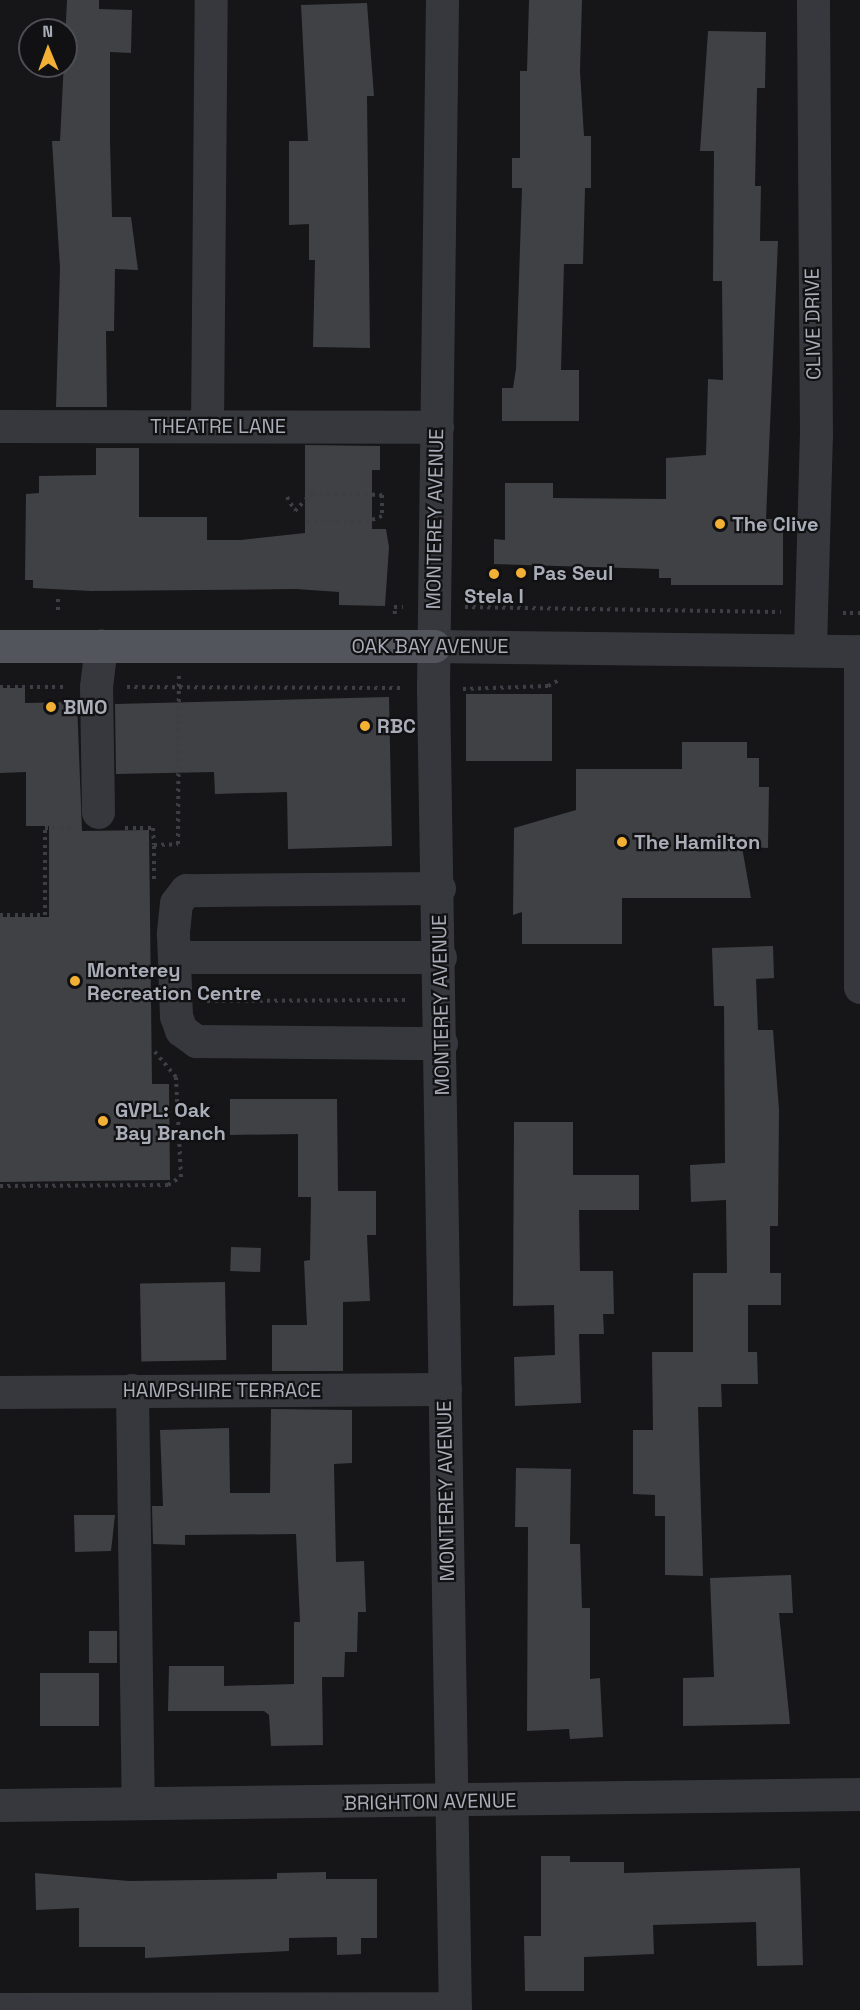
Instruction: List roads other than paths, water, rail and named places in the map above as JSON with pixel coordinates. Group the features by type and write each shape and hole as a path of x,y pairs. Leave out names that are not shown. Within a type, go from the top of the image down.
{"main road":[{"name":"OAK BAY AVENUE","path":"0,645 434,646"}],"street":[{"path":"207,425 211,0"},
{"name":"MONTEREY AVENUE","path":"442,0 434,646 455,2009"},
{"name":"CLIVE DRIVE","path":"810,647 813,0"},
{"name":"THEATRE LANE","path":"0,426 437,426"},
{"path":"99,823 96,687 101,645"},
{"name":"OAK BAY AVENUE","path":"434,646 810,647 860,651"},
{"path":"860,651 860,987"},
{"path":"439,888 186,890 176,903 174,957 175,1000 181,1030 196,1041 441,1043"},
{"path":"174,957 440,957"},
{"name":"HAMPSHIRE TERRACE","path":"0,1392 445,1389"},
{"path":"132,1390 138,1803"},
{"name":"BRIGHTON AVENUE","path":"0,1805 452,1802 860,1794"},
{"path":"0,2009 455,2009"}],"place":[{"name":"The Clive","path":"720,524"},
{"name":"Pas Seul","path":"521,573"},
{"name":"Stela I","path":"494,574"},
{"name":"BMO","path":"51,707"},
{"name":"RBC","path":"365,726"},
{"name":"The Hamilton","path":"622,842"},
{"name":"Monterey Recreation Centre","path":"75,981"},
{"name":"GVPL: Oak Bay Branch","path":"103,1121"}]}
